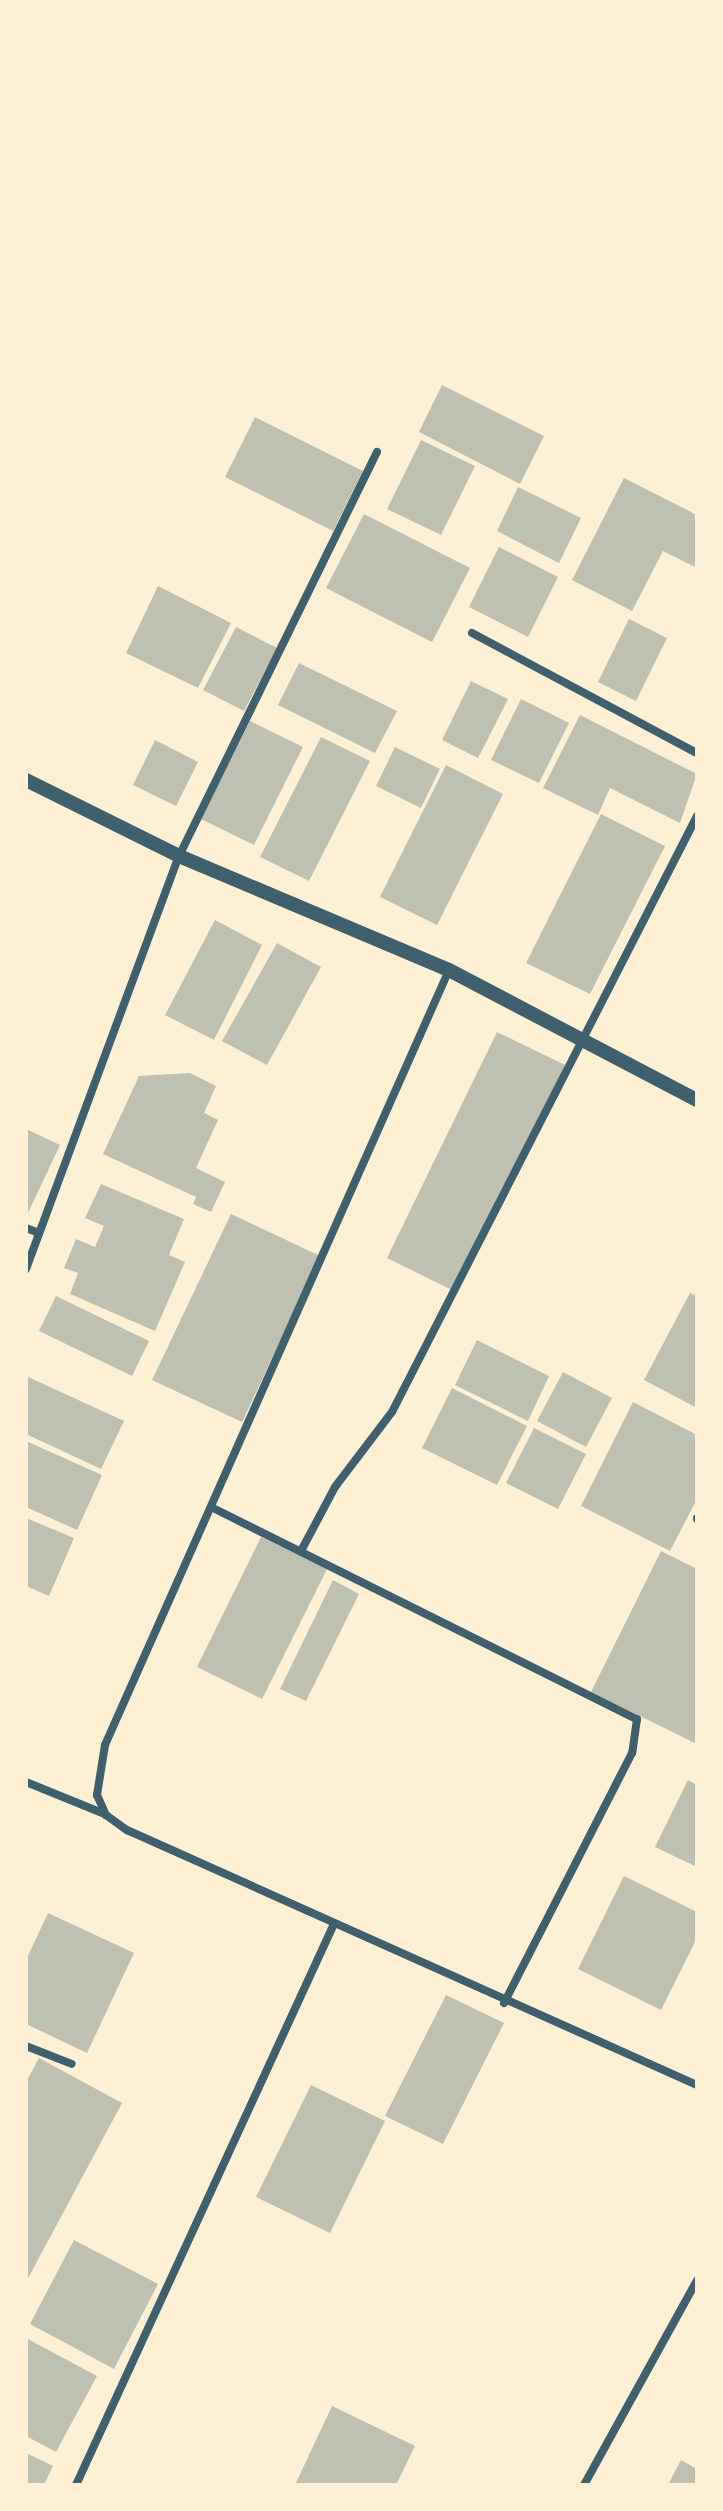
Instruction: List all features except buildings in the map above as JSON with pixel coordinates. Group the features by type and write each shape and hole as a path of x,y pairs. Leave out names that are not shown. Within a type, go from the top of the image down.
{"street":[{"path":"26,1269 179,856 377,452"},
{"path":"472,633 697,753"},
{"path":"26,780 179,856 449,970 583,1043 697,1100"},
{"path":"301,1551 335,1487 392,1412 697,816"},
{"path":"106,1815 96,1773 105,1745 449,970"},
{"path":"26,1228 39,1233"},
{"path":"211,1507 549,1672 640,1726 504,2003"},
{"path":"26,1782 106,1815 333,1926 697,2085"},
{"path":"76,2485 333,1926"},
{"path":"26,2046 72,2064"},
{"path":"584,2485 697,2280"}]}
